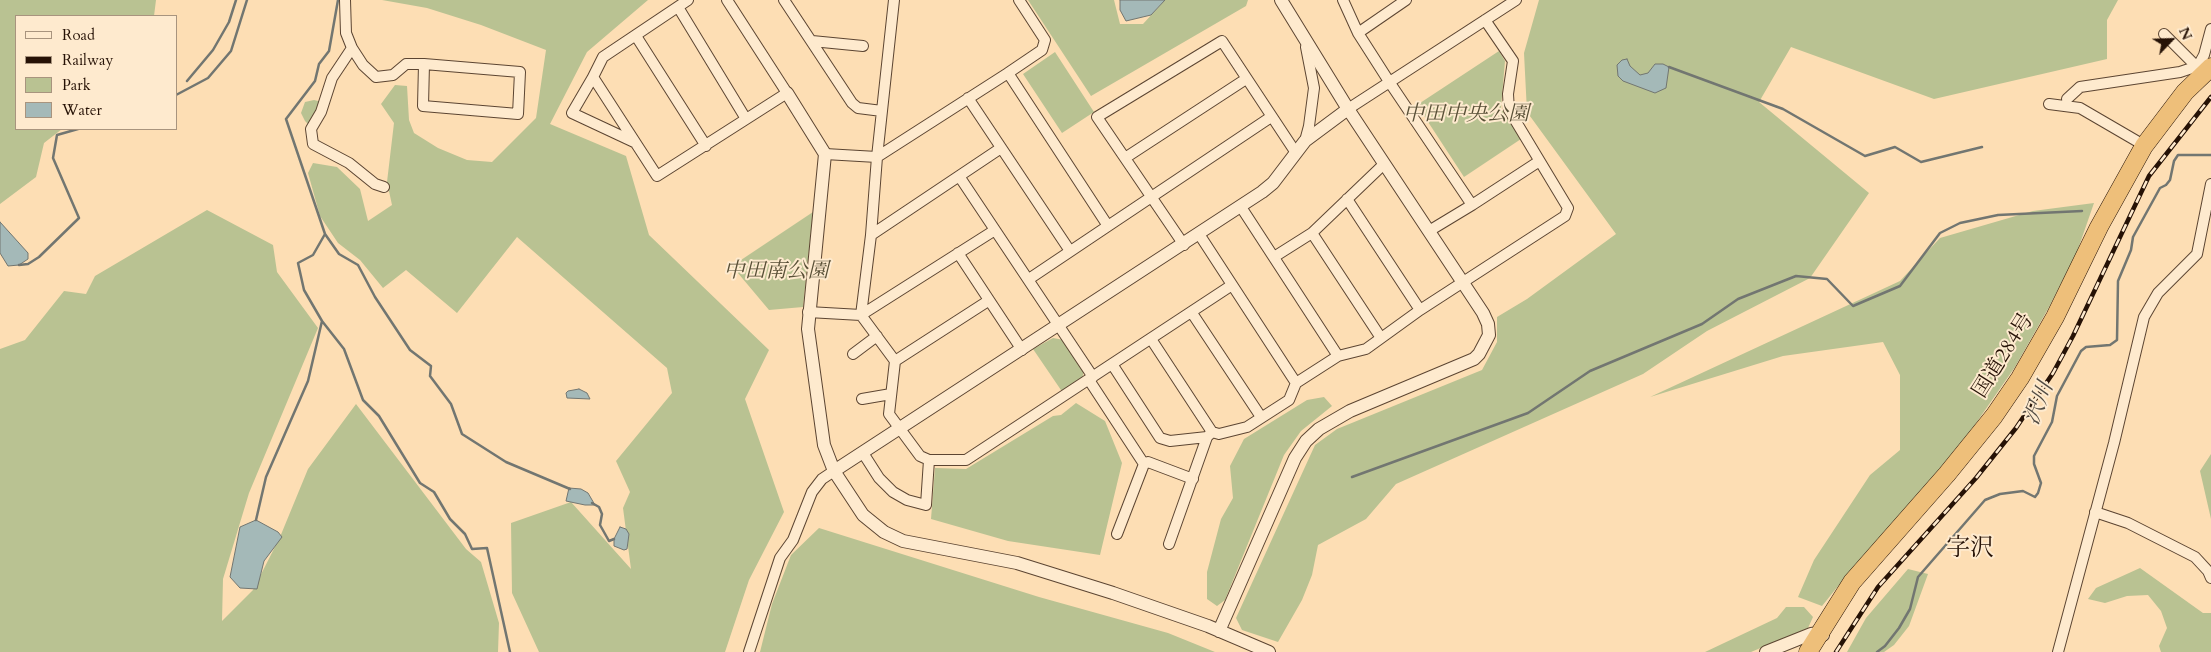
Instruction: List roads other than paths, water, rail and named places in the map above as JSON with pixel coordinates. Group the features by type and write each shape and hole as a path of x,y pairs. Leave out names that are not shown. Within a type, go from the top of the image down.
{"highway":[{"name":"国道284号","path":"1808,652 1822,641 1852,582 1947,474 1994,416 2020,378 2055,317 2099,227 2185,92 2207,72"}],"street":[{"path":"345,0 346,33 352,48 362,66 376,77 393,75 406,64 424,64 520,72 518,114 423,106 424,64"},
{"path":"634,142 572,113 603,57 688,0"},
{"path":"727,0 825,154 808,312 810,343 822,436 834,471 863,515 884,532 903,541 1017,563 1113,593 1219,631 1269,652"},
{"path":"784,0 852,103 858,108 882,111"},
{"path":"894,0 877,157 871,234 861,315 895,361 889,414 920,456 929,460 966,460 1232,285"},
{"path":"825,154 877,157 1042,50 1045,40 1019,0"},
{"path":"1219,631 1295,458 1306,441 1319,429 1350,411 1474,359 1480,354 1489,335 1488,324 1463,282 1348,109 1281,0"},
{"path":"1343,0 1358,33 1472,205"},
{"path":"1358,33 1405,0"},
{"path":"1305,140 1348,109 1516,0"},
{"path":"678,7 746,119"},
{"path":"1112,364 1160,438 1170,441 1219,434 1247,427 1289,400 1296,383 1338,356 1366,349 1420,310 1565,216 1568,208 1538,162 1509,110 1508,94 1513,61 1485,20"},
{"path":"2207,72 2204,55 2211,29"},
{"path":"2164,34 2207,72"},
{"path":"636,36 706,146"},
{"path":"749,652 780,558 793,540 812,492 822,479 1184,245 1273,183 1305,140 1309,126 1314,88 1304,38"},
{"path":"812,40 863,46"},
{"path":"1184,245 1097,117 1222,41 1296,153"},
{"path":"352,48 332,78 321,112 311,129 313,144 349,163 375,184 384,186"},
{"path":"2067,99 2080,87 2180,72 2207,72"},
{"path":"1008,73 1108,226"},
{"path":"593,76 657,176 787,93"},
{"path":"1125,158 1246,79"},
{"path":"968,98 1070,252"},
{"path":"2049,104 2080,108 2148,148"},
{"path":"1028,279 1271,117"},
{"path":"871,234 1001,148"},
{"path":"1429,231 1538,162"},
{"path":"1274,257 1312,232 1384,164"},
{"path":"959,176 1059,325 1144,464"},
{"path":"2058,652 2144,317 2158,293 2197,254 2211,184"},
{"path":"1347,199 1420,310"},
{"path":"1241,207 1338,356"},
{"path":"808,312 861,315 995,230"},
{"path":"1312,232 1381,338"},
{"path":"1199,234 1296,383"},
{"path":"958,253 1022,350"},
{"path":"895,361 988,301"},
{"path":"1192,313 1261,417"},
{"path":"853,354 877,336"},
{"path":"1151,339 1209,434"},
{"path":"862,398 891,394"},
{"path":"1169,544 1209,434"},
{"path":"863,453 879,478 893,492 907,500 926,505 929,460"},
{"path":"1144,464 1148,462 1193,479"},
{"path":"1117,534 1144,464"},
{"path":"2095,512 2128,523 2195,557 2210,571"},
{"path":"1766,652 1822,641"}],"water":[{"path":"1120,0 1165,0 1151,15 1126,21 1120,10"},
{"path":"1627,59 1630,66 1640,75 1648,73 1655,64 1663,64 1669,67 1666,88 1655,93 1623,81 1618,76 1617,65 1622,60"},
{"path":"0,222 28,253 28,259 19,265 8,266 0,253"},
{"path":"579,389 587,393 590,399 567,398 566,393 568,391"},
{"path":"569,488 581,489 588,493 595,505 566,501"},
{"path":"256,520 278,532 282,537 264,561 257,589 240,588 230,577 240,527"},
{"path":"620,527 626,529 629,534 627,549 624,550 614,546 614,539"}],"waterway":[{"path":"187,81 213,50 229,22 236,0"},
{"path":"178,94 208,78 231,51 247,0"},
{"path":"338,0 329,51 319,64 315,81 286,119 325,234 339,254 358,265 375,297 410,350 431,366 430,376 451,404 462,434 506,462 570,489"},
{"path":"1669,67 1783,109 1865,156 1895,147 1921,162 1982,147"},
{"path":"19,265 28,264 39,257 79,218 53,158 57,135 74,130"},
{"name":"沢川","path":"1877,652 1885,646 1899,628 1910,609 1918,577 1985,500 2000,494 2023,491 2035,497 2038,493 2041,483 2034,464 2034,456 2052,422 2057,396 2081,351 2086,347 2110,345 2117,340 2118,281 2131,250 2133,237 2160,188 2170,180 2174,161 2178,155 2211,155"},
{"path":"1352,477 1528,413 1590,371 1702,324 1738,299 1796,276 1827,279 1853,306 1900,286 1940,233 1960,223 1998,215 2082,211"},
{"path":"256,520 266,477 308,381 322,321 304,290 298,263 313,255 325,234"},
{"path":"322,321 344,349 363,400 379,416 420,483 434,492 450,519 465,534 472,549 487,548 510,652"},
{"path":"592,503 599,507 602,514 600,525 609,541 614,539"}],"railway":[{"path":"1836,652 1878,587 1976,478 2016,428 2053,373 2073,336 2149,176 2211,97"}],"district":[{"name":"字沢","path":"1970,549"}],"park label":[{"name":"中田中央公園","path":"1466,115"},
{"name":"中田南公園","path":"776,272"}]}
